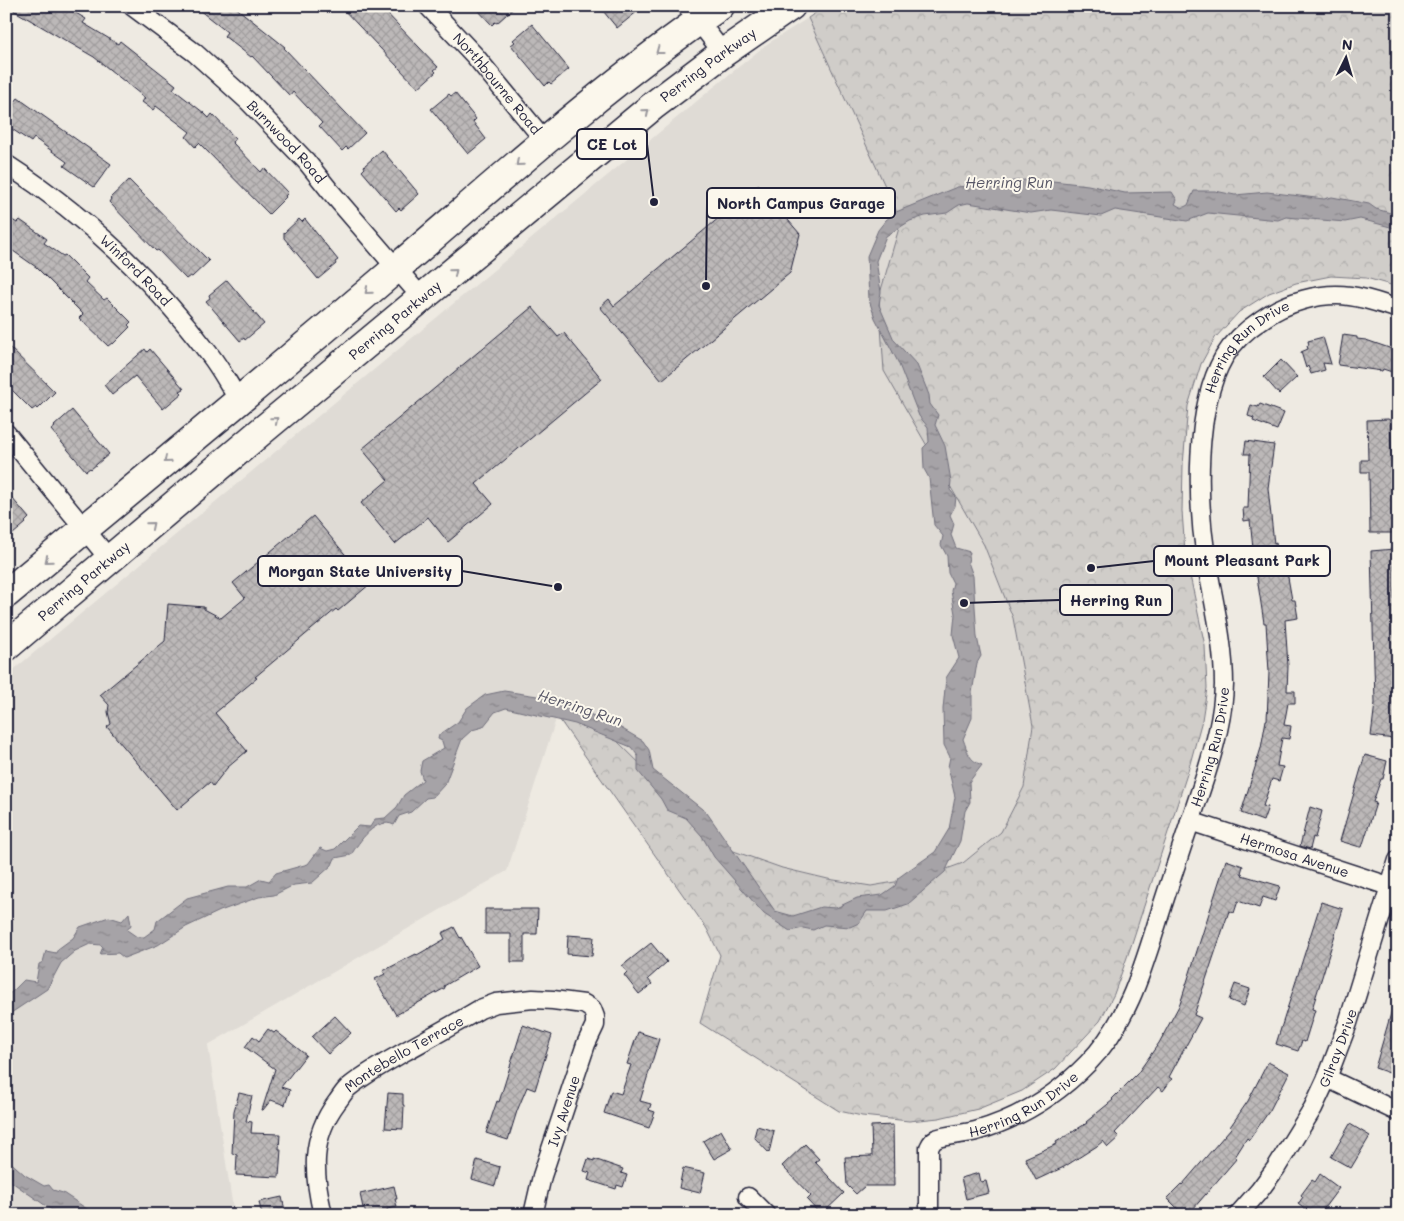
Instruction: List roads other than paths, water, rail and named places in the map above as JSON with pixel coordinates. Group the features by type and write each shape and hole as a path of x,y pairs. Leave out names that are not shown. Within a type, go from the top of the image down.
{"main road":[{"path":"6,594 545,141 629,74 692,14 720,6"},
{"name":"Perring Parkway","path":"6,647 264,429 654,105 723,53 791,6"}],"street":[{"name":"Burnwood Road","path":"132,6 195,53 248,101 306,161 422,298"},
{"name":"Northbourne Road","path":"428,6 475,56 545,141"},
{"path":"692,14 723,53"},
{"name":"Winford Road","path":"6,164 86,222 132,264 211,356 239,400"},
{"name":"Herring Run Drive","path":"929,1215 929,1148 931,1142 936,1138 965,1134 1017,1116 1056,1093 1074,1078 1116,1028 1136,986 1220,725 1223,693 1221,640 1206,560 1200,509 1200,457 1207,404 1214,380 1224,358 1235,342 1265,316 1282,308 1317,297 1335,295 1368,300 1398,309"},
{"path":"6,433 110,560"},
{"name":"Hermosa Avenue","path":"1190,821 1394,887"},
{"name":"Gilray Drive","path":"1238,1215 1276,1168 1313,1108 1327,1078 1348,1023 1394,887 1398,860"},
{"name":"Montebello Terrace","path":"323,1215 318,1194 316,1160 318,1143 322,1128 347,1089 366,1075 480,1009 496,1003 514,1000 553,1000 584,1004 592,1009"},
{"name":"Ivy Avenue","path":"533,1215 542,1176 586,1044 595,1025 596,1017 592,1009"},
{"path":"1327,1078 1398,1112"},
{"path":"748,1197 766,1215"}],"water":[{"name":"Herring Run","path":"1035,179 1088,185 1125,193 1172,192 1177,200 1175,204 1182,208 1188,205 1194,191 1215,191 1235,195 1267,192 1324,199 1332,197 1369,204 1376,209 1398,215 1398,229 1360,219 1345,222 1286,217 1278,220 1208,213 1187,221 1115,210 1101,216 1051,210 1031,213 968,203 959,205 947,213 925,216 910,221 886,236 876,261 881,292 879,305 894,340 917,365 929,395 930,404 938,415 935,425 945,446 951,481 950,490 956,497 955,506 950,515 954,524 951,535 956,548 970,552 968,562 973,576 977,637 981,656 977,663 972,693 972,718 963,739 971,758 982,765 969,782 970,802 965,811 960,841 945,872 908,904 887,911 867,911 859,923 850,927 824,925 813,930 803,928 790,931 764,914 714,857 702,836 686,818 667,810 661,799 638,771 638,756 631,747 575,724 506,708 495,712 483,727 472,730 462,739 445,784 433,797 426,798 411,812 399,816 394,825 387,823 375,827 363,837 351,855 335,858 332,865 312,883 294,885 274,895 259,897 220,911 186,927 158,945 124,958 118,953 100,954 103,947 101,945 90,944 75,951 61,963 47,989 6,1018 6,995 12,992 24,980 36,982 39,964 43,962 46,951 56,953 58,949 73,938 80,927 109,917 122,921 129,913 131,925 127,930 137,937 144,937 155,929 157,921 187,898 228,887 247,887 261,879 269,881 276,873 308,864 320,848 327,851 335,849 358,826 370,827 375,819 385,818 397,807 404,795 423,780 420,771 422,761 444,748 442,741 438,739 439,735 458,722 467,708 485,695 504,691 564,700 576,710 607,720 643,741 649,750 653,770 707,813 775,911 793,916 821,907 836,908 857,898 882,895 895,886 898,878 935,852 949,829 955,797 948,767 950,757 944,745 943,709 946,678 959,658 953,635 955,614 951,591 953,583 948,573 947,556 941,545 943,536 934,525 929,478 924,469 923,448 929,442 928,427 919,416 898,362 875,318 869,300 867,256 878,230 896,212 957,187"},
{"path":"6,1158 25,1175 44,1186 49,1185 53,1190 63,1193 96,1215 59,1215 6,1178"}],"place":[{"name":"CE Lot","path":"654,202"},
{"name":"North Campus Garage","path":"706,286"},
{"name":"Mount Pleasant Park","path":"1091,568"},
{"name":"Morgan State University","path":"558,587"},
{"name":"Herring Run","path":"964,603"}]}
